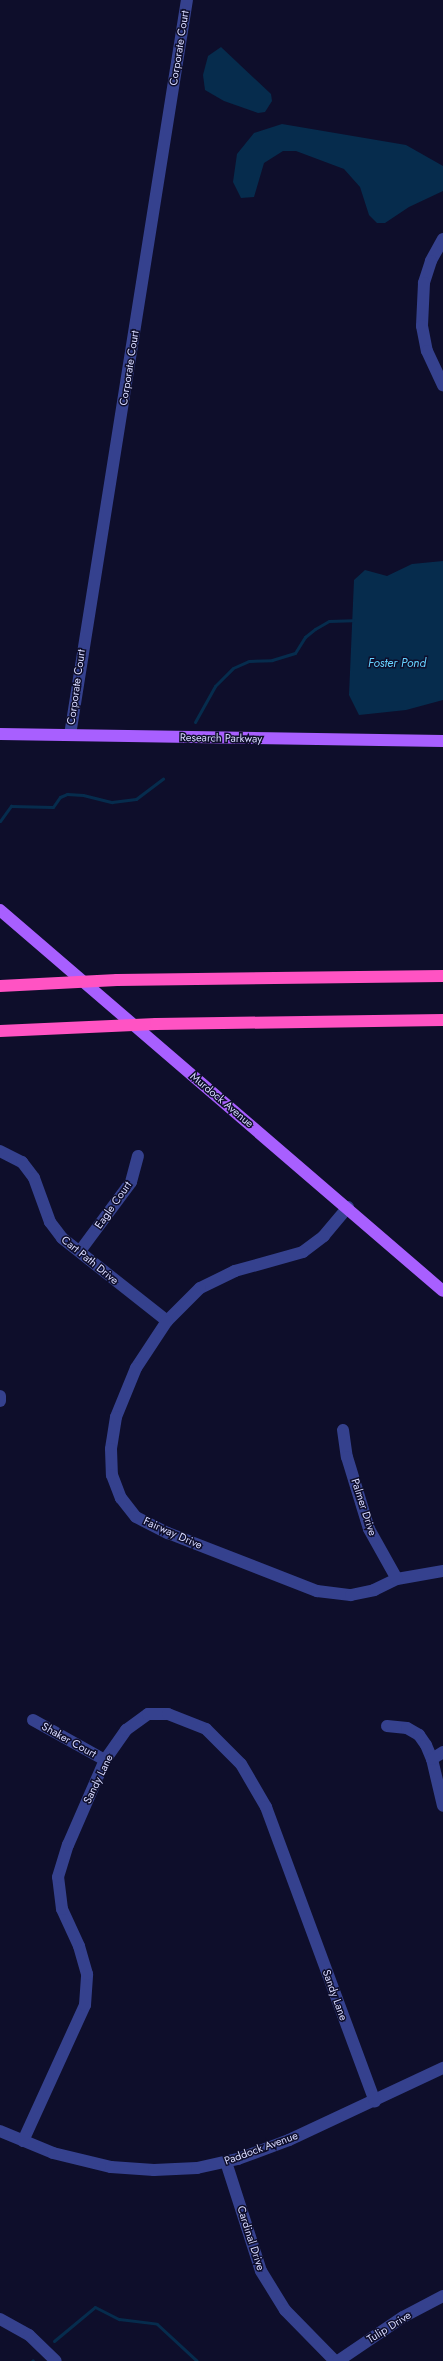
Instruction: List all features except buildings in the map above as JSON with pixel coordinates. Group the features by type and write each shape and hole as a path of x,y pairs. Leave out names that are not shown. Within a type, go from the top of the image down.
{"highway":[{"path":"0,986 117,980 443,976"},
{"path":"0,1031 156,1024 443,1020"}],"main road":[{"name":"Research Parkway","path":"0,734 443,741"},
{"name":"Murdock Avenue","path":"0,910 348,1207 443,1291"}],"street":[{"name":"Corporate Court","path":"70,735 187,0"},
{"path":"443,239 431,261 424,283 422,318 427,351 443,386"},
{"name":"Cart Path Drive","path":"0,1151 22,1162 34,1178 50,1222 62,1238 168,1322"},
{"name":"Eagle Court","path":"80,1251 131,1182 138,1156"},
{"name":"Fairway Drive","path":"348,1207 324,1236 303,1252 235,1271 200,1288 168,1322 136,1368 116,1417 111,1448 112,1475 120,1498 136,1517 168,1534 317,1591 351,1595 374,1590 397,1579 443,1571"},
{"path":"0,1396 0,1401"},
{"name":"Palmer Drive","path":"343,1430 347,1457 369,1529 397,1579"},
{"name":"Sandy Lane","path":"23,2141 85,2004 87,1974 79,1946 62,1909 58,1877 68,1845 105,1760 126,1730 148,1714 168,1714 206,1729 241,1764 266,1806 374,2101"},
{"name":"Shaker Court","path":"33,1720 105,1760"},
{"path":"386,1726 407,1728 419,1735 432,1759 443,1806"},
{"path":"432,1759 443,1752"},
{"name":"Paddock Avenue","path":"0,2130 23,2141 67,2156 126,2169 169,2170 226,2162 289,2140 443,2068"},
{"name":"Cardinal Drive","path":"226,2162 261,2271 285,2310 336,2361"},
{"name":"Tulip Drive","path":"336,2361 403,2317 443,2296"},
{"path":"0,2319 29,2335 56,2361"}],"water":[{"path":"221,47 271,94 272,101 265,112 258,113 224,101 205,90 203,75 208,56"},
{"path":"282,124 406,145 443,166 443,191 409,207 385,223 377,223 369,215 360,187 344,169 296,151 283,151 264,163 254,197 241,198 233,182 237,154 254,133"},
{"name":"Foster Pond","path":"443,561 443,700 406,710 359,715 349,695 354,580 365,570 387,576 412,564"}],"waterway":[{"path":"195,722 215,686 233,668 249,661 272,660 295,653 305,637 329,621 353,620"},
{"path":"0,821 11,806 53,807 60,797 67,794 83,795 112,802 136,799 163,779"},
{"path":"54,2341 95,2307 119,2319 157,2324 197,2361"}]}
